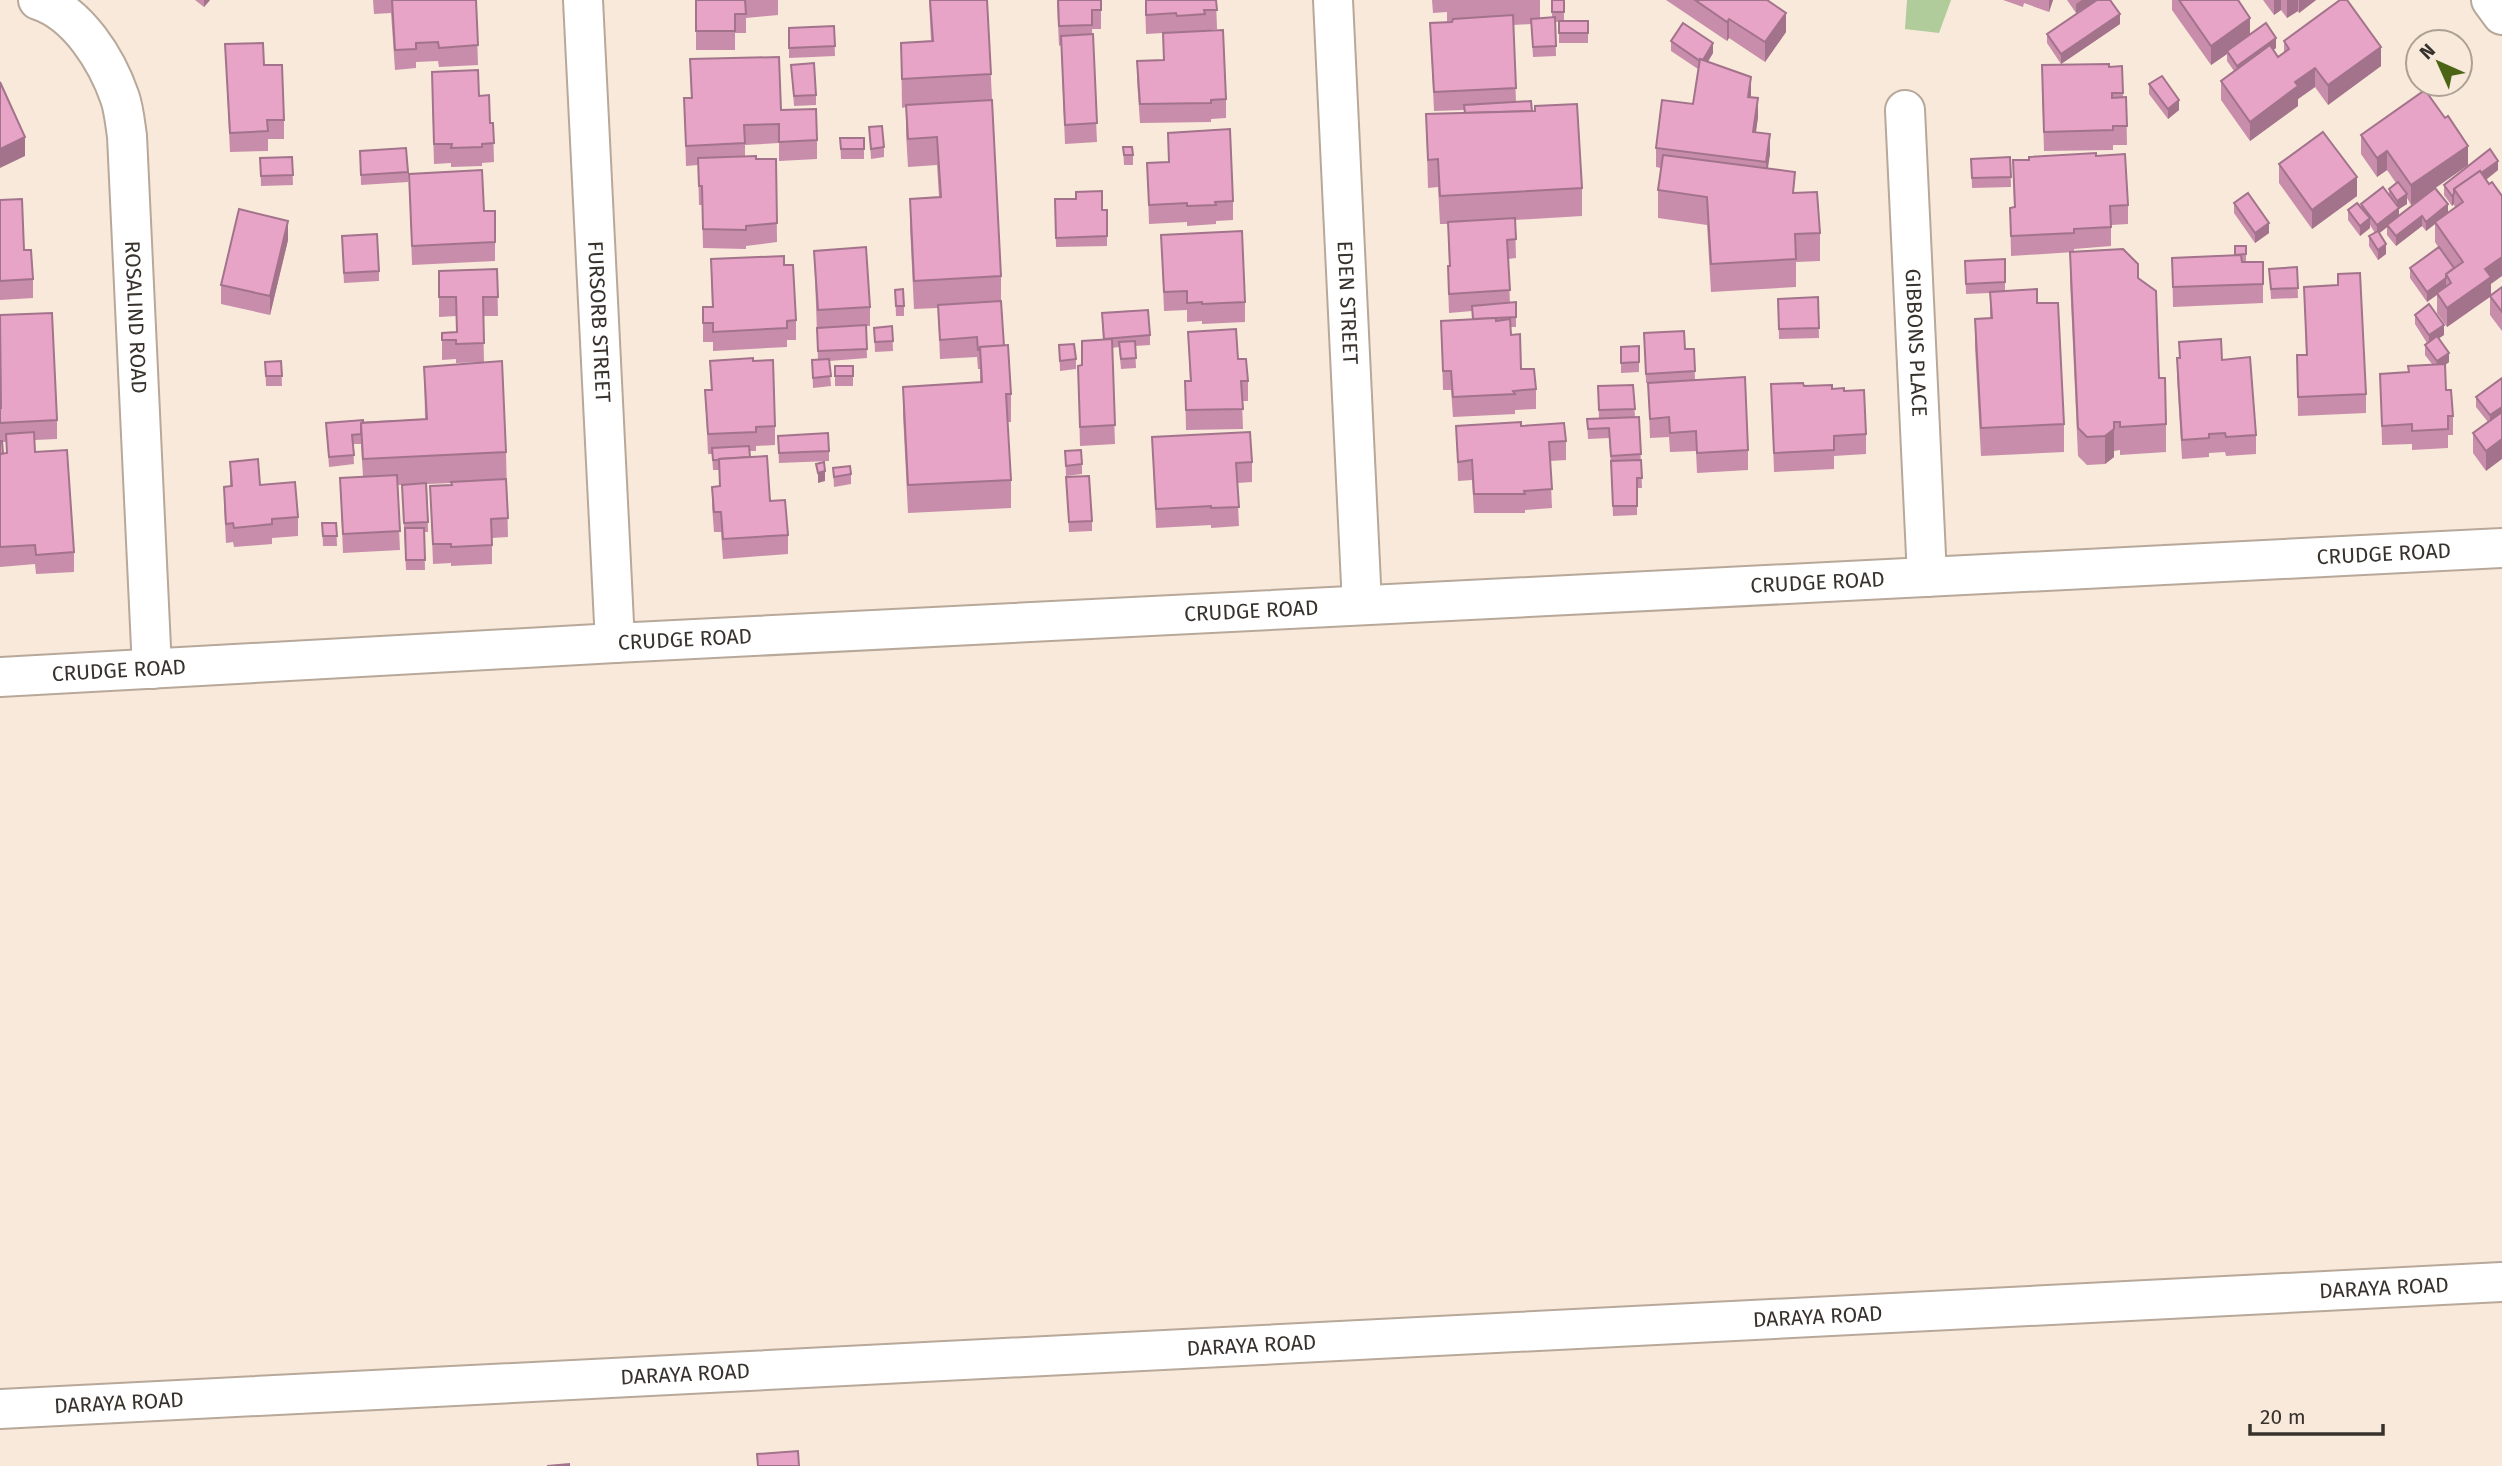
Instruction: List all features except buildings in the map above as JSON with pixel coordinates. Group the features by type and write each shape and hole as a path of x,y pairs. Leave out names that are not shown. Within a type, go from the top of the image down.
{"street":[{"name":"ROSALIND ROAD","path":"38,0 79,27 105,64 121,99 127,136 152,669"},
{"name":"FURSORB STREET","path":"583,0 615,643"},
{"name":"EDEN STREET","path":"1333,0 1362,605"},
{"path":"2491,0 2502,15"},
{"name":"GIBBONS PLACE","path":"1905,110 1927,577"},
{"name":"CRUDGE ROAD","path":"0,677 615,643 2502,548"},
{"name":"DARAYA ROAD","path":"0,1409 2502,1283"}],"green space":[{"path":"1907,0 1951,0 1939,33 1905,29"}]}
